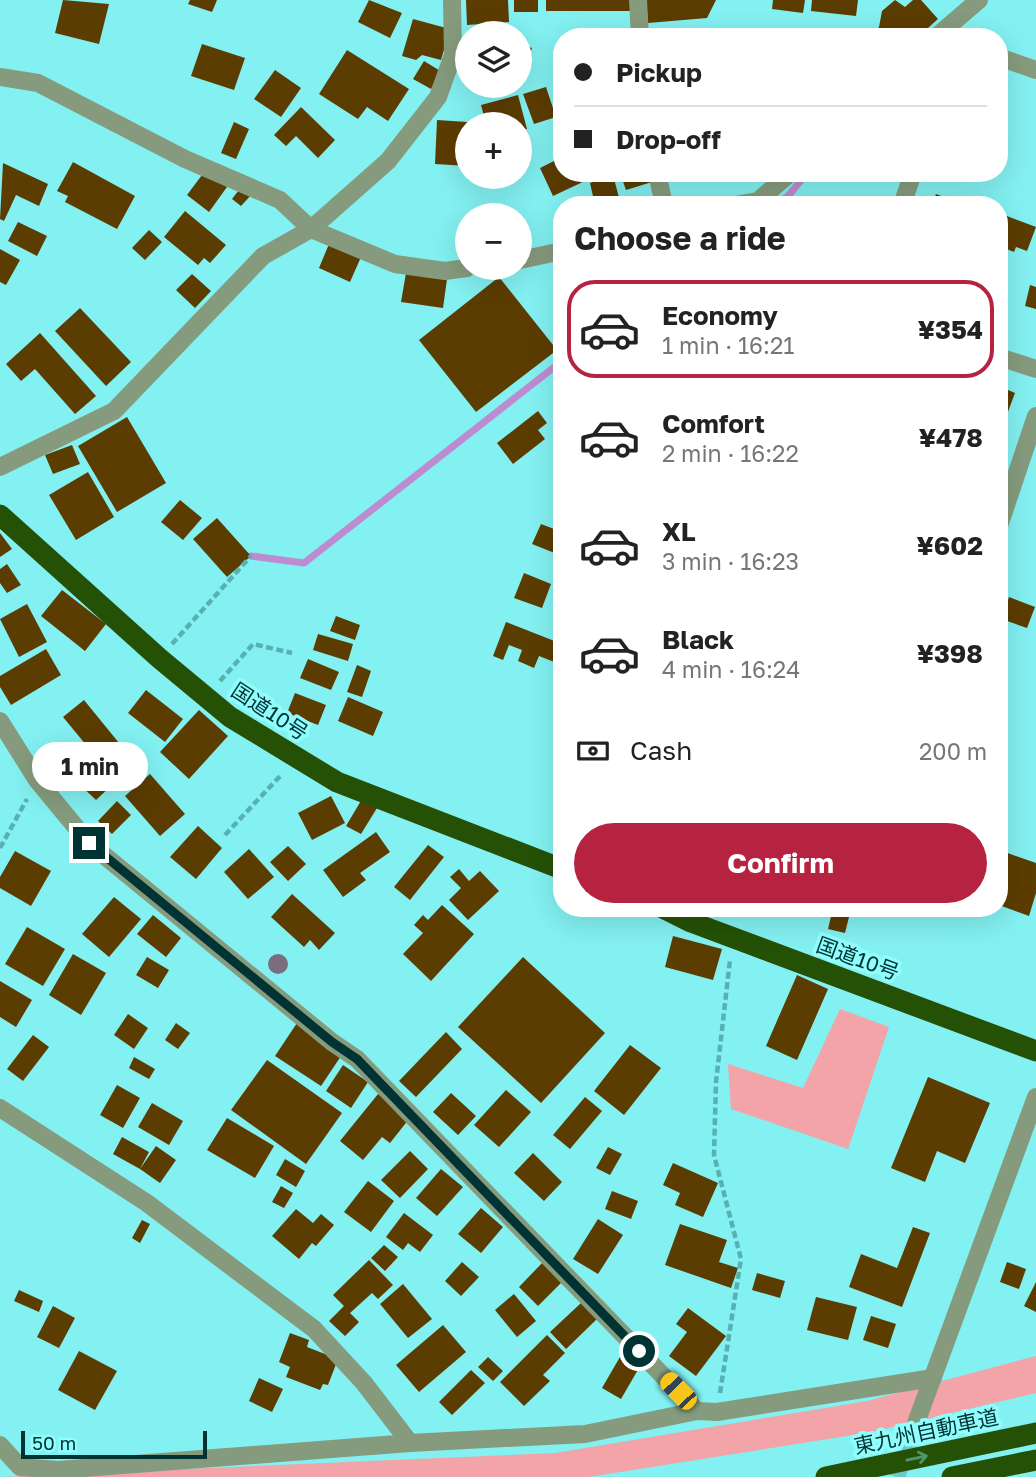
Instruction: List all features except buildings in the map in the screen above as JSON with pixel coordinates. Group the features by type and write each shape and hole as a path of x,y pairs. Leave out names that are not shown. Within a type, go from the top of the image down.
{"highway":[{"name":"国道10号","path":"0,515 159,658 230,717 337,782 553,866"},
{"name":"国道10号","path":"684,917 733,938 1036,1051"},
{"name":"東九州自動車道","path":"826,1477 1036,1433"},
{"path":"953,1477 1036,1461"},
{"path":"983,1477 1036,1461"}],"street":[{"path":"0,467 114,411 263,256 311,229 388,161 438,97 453,55 452,0"},
{"path":"638,0 640,28"},
{"path":"953,28 979,0"},
{"path":"1008,60 1036,70"},
{"path":"0,78 38,83 185,159 280,200 311,229 394,264 445,271 455,270"},
{"path":"764,196 780,182"},
{"path":"532,257 553,253"},
{"path":"1008,361 1036,369"},
{"path":"1008,499 1036,416"},
{"path":"0,721 37,780 89,843 332,1042 357,1059 697,1411"},
{"path":"916,1423 1036,1097"},
{"path":"0,1108 147,1203 314,1329 364,1383 410,1443"},
{"path":"0,1445 20,1467 58,1470 410,1443 585,1434 697,1411 717,1412 933,1378"}],"path":[{"path":"159,658 251,556"},
{"path":"206,697 253,644 292,653"},
{"path":"225,835 297,758"},
{"path":"0,848 37,780"},
{"path":"717,1412 741,1259 714,1154 716,1082 733,938"}],"shaded area":[{"path":"840,1009 889,1027 848,1149 731,1109 728,1064 803,1088"},
{"path":"1036,1356 1036,1393 872,1432 589,1477 0,1477 555,1453 867,1401"}],"waterway":[{"path":"788,196 800,182"},
{"path":"251,556 304,563 553,368"}],"tunnel":[{"path":"896,1477 916,1423"}],"route":[{"path":"89,843 332,1042 357,1059 639,1351"}]}
